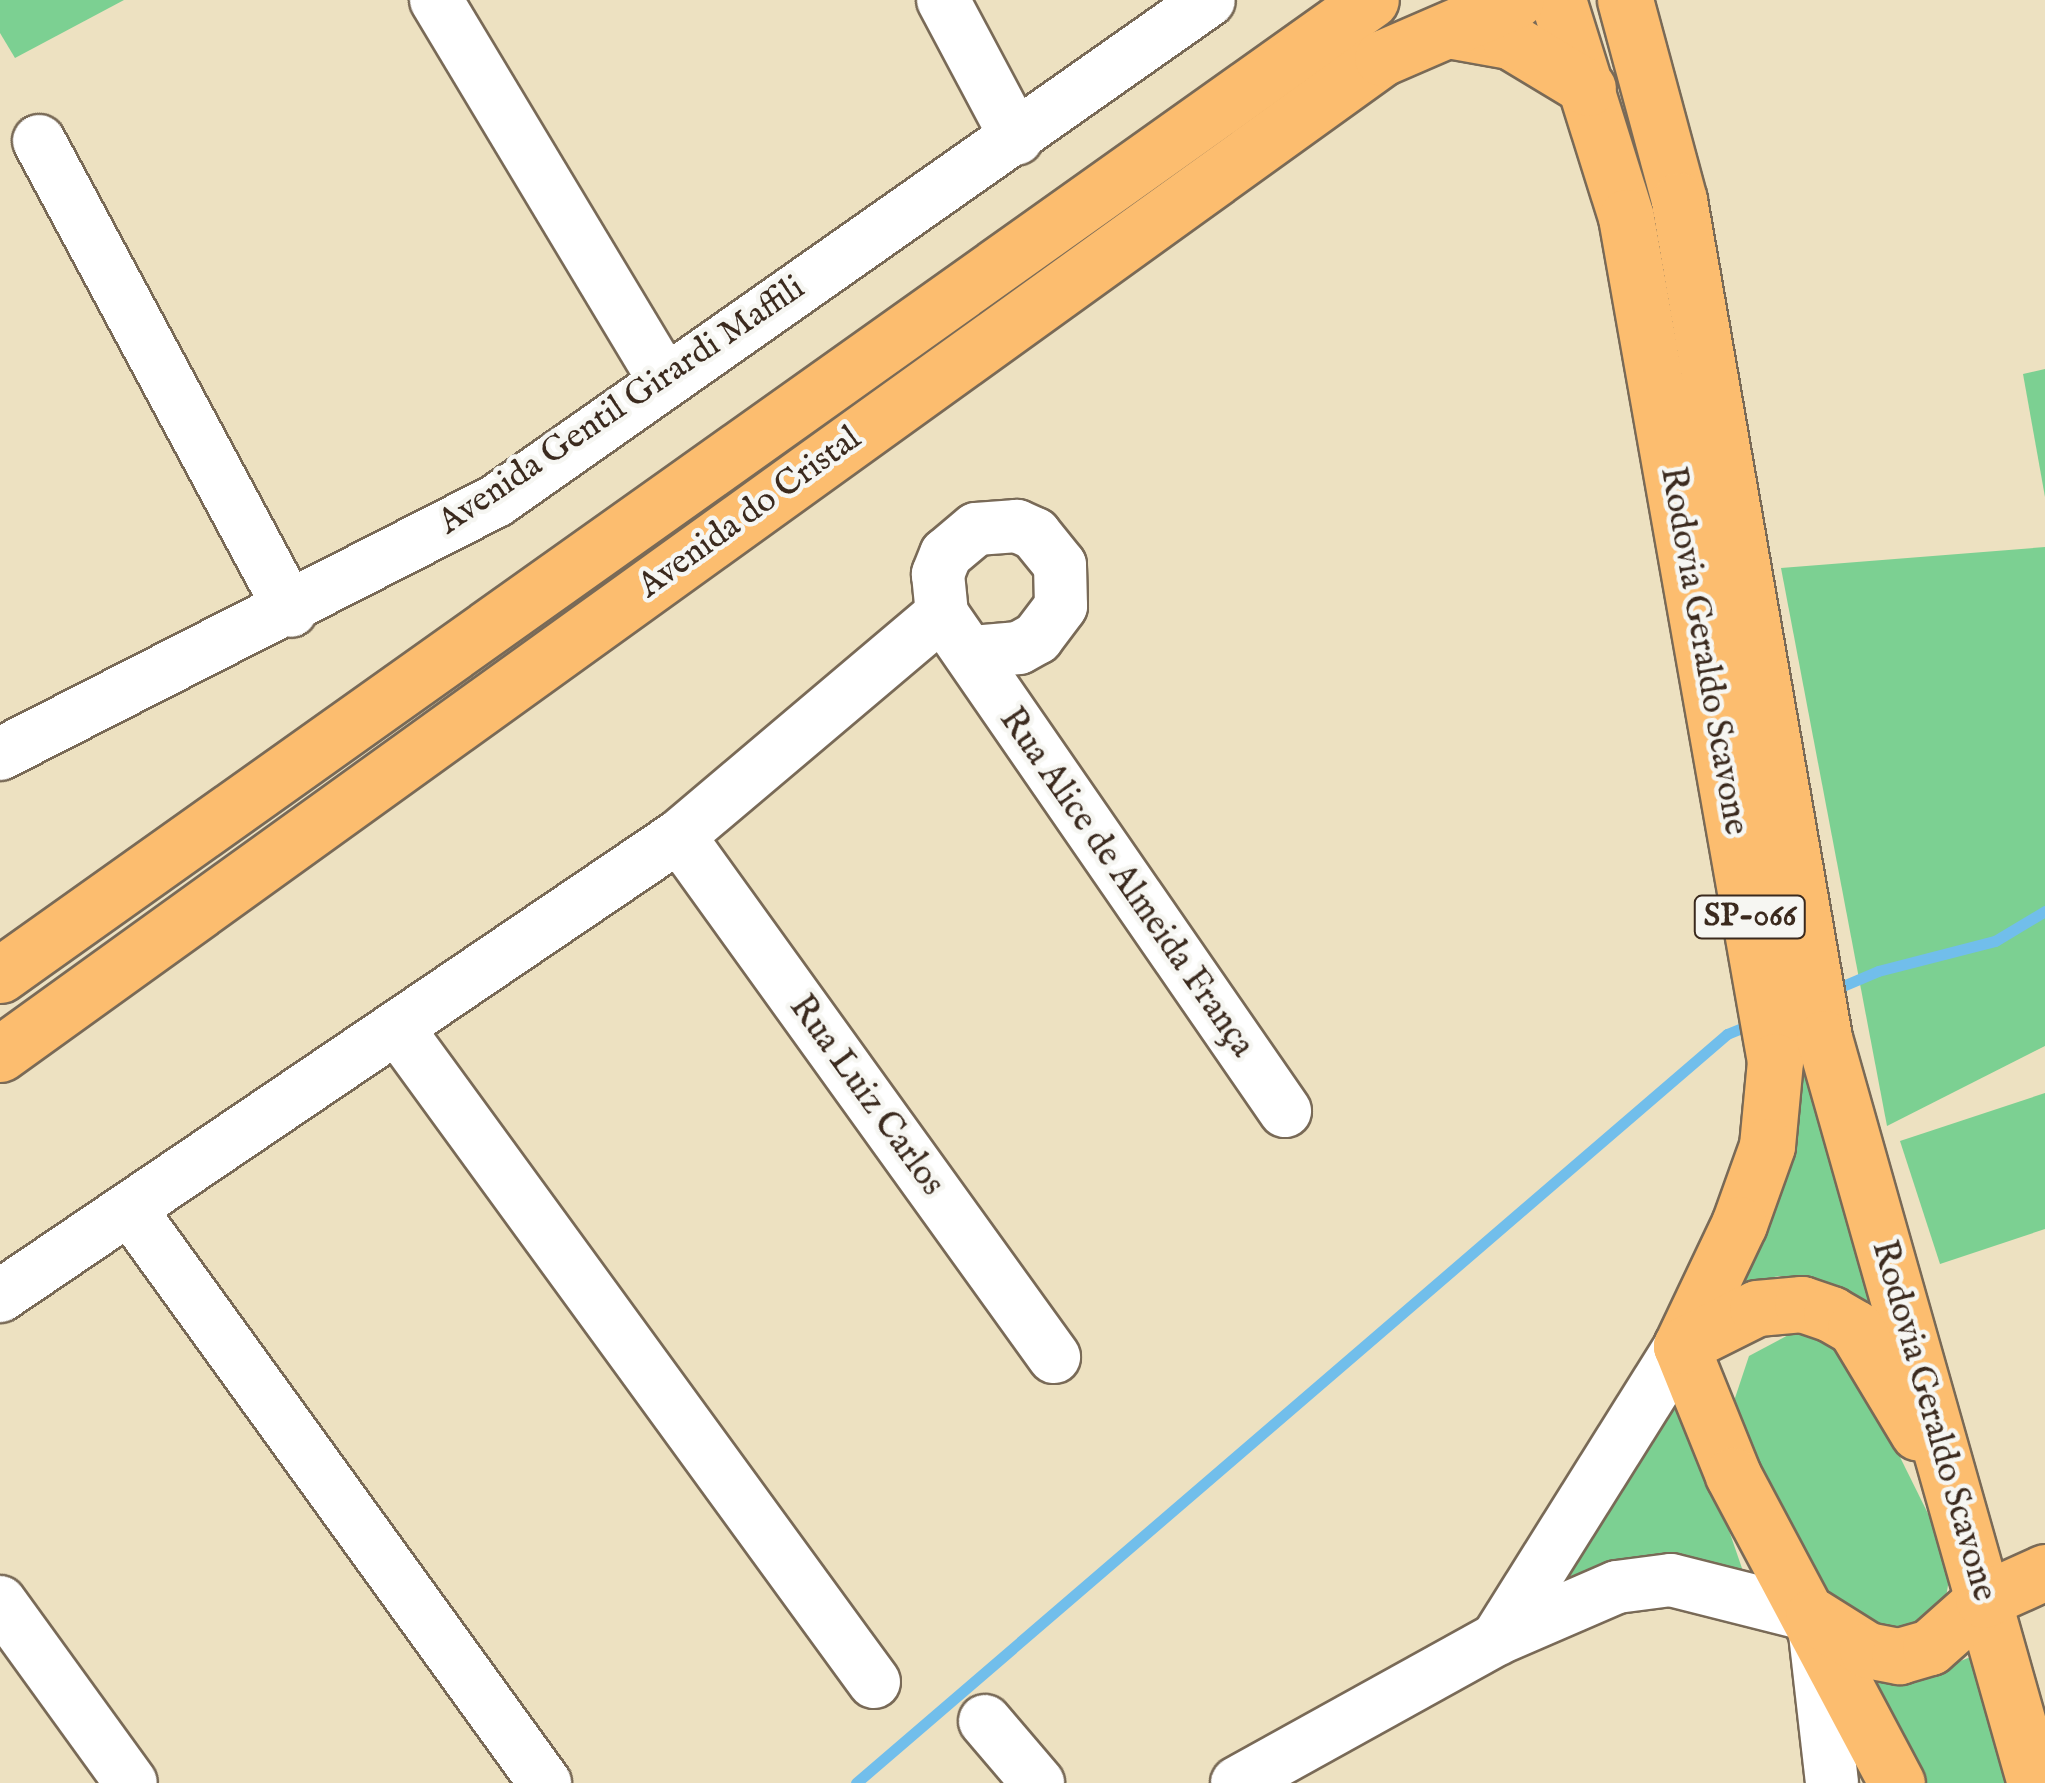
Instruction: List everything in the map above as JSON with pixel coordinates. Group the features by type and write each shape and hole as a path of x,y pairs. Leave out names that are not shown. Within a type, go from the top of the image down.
{"main road":[{"name":"Avenida do Cristal","path":"0,975 1371,0"},
{"name":"Avenida do Cristal","path":"0,1054 1382,58 1453,32 1516,0"},
{"name":"Rodovia Geraldo Scavone","path":"1558,0 1626,217 1775,1060 1767,1146 1739,1224 1681,1346"},
{"name":"Rodovia Geraldo Scavone","path":"1625,0 1679,200 1824,1038 1967,1528 1983,1600 2035,1783"},
{"path":"1453,32 1510,41 1588,88"},
{"path":"1896,1783 1812,1616 1733,1474 1681,1346 1772,1307 1802,1304 1855,1328 1967,1528"},
{"path":"1812,1616 1868,1650 1899,1656 1930,1648 1983,1600 2045,1572"}],"street":[{"path":"436,0 664,379"},
{"path":"943,0 1017,139"},
{"name":"Avenida Gentil Girardi Maffili","path":"0,754 291,611 496,501 664,379 1017,139 1208,0"},
{"path":"39,142 291,611"},
{"name":"Rua Alice de Almeida França","path":"679,836 958,633 1000,702 1284,1111"},
{"path":"0,1296 132,1212 679,836"},
{"name":"Rua Luiz Carlos","path":"679,836 1054,1356"},
{"path":"398,1029 874,1682"},
{"path":"132,1212 545,1783"},
{"path":"1498,1639 1681,1346"},
{"path":"1238,1783 1498,1639 1617,1587 1671,1580 1812,1616 1832,1783"},
{"path":"0,1602 131,1783"},
{"path":"985,1721 1038,1783"}],"green space":[{"path":"0,0 124,0 15,58 0,33"},
{"path":"2045,369 2045,497 2023,374"},
{"path":"2045,547 2045,1046 1887,1126 1781,568"},
{"path":"1791,998 1879,1315 1822,1281 1779,1276 1735,1285"},
{"path":"2045,1093 2045,1229 1940,1264 1900,1141"},
{"path":"1796,1331 1830,1337 1894,1445 1952,1562 1946,1597 1909,1631 1847,1621 1801,1547 1732,1407 1749,1356"},
{"path":"1680,1388 1746,1580 1543,1599"},
{"path":"1973,1656 2011,1783 1911,1783 1869,1677 1928,1674"}],"waterway":[{"path":"1838,988 1878,971 1995,941 2045,911"},
{"path":"856,1783 1727,1034 1747,1026"}]}
